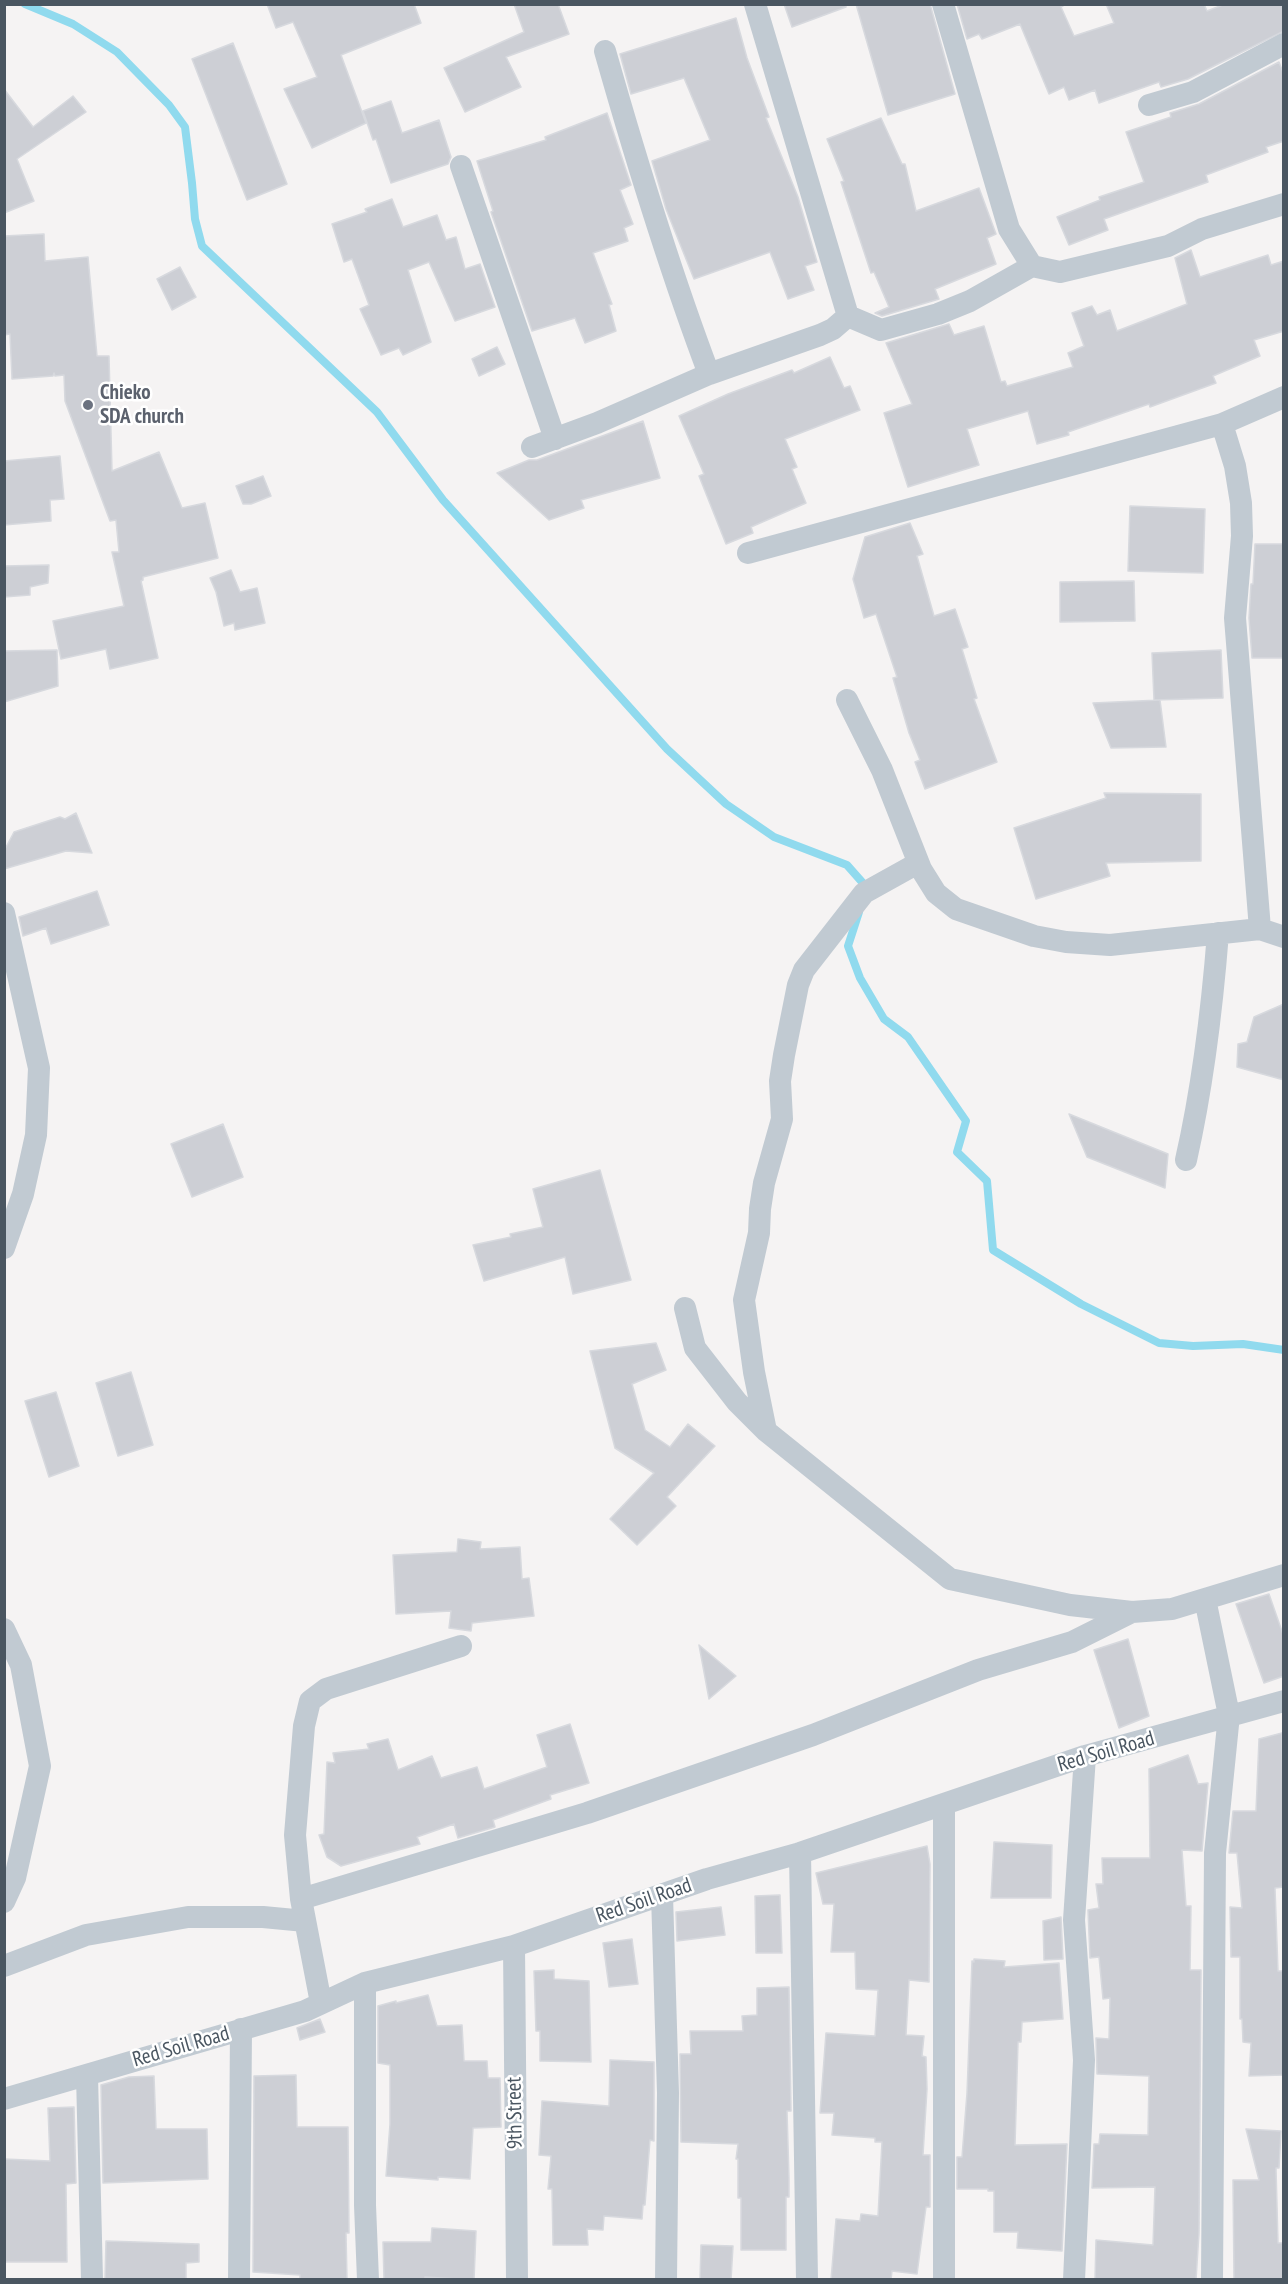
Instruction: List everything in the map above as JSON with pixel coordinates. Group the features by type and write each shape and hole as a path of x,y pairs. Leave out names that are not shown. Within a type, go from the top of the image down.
{"street":[{"path":"755,4 848,316"},
{"path":"943,4 1009,229 1032,266"},
{"path":"1149,105 1193,92 1284,44"},
{"path":"605,51 679,293 709,374"},
{"path":"461,166 555,439"},
{"path":"848,316 881,330 938,314 970,301 1032,266 1060,272 1168,246 1202,230 1284,204"},
{"path":"532,447 597,423 709,374 820,335 833,329 848,316"},
{"path":"748,553 1222,424 1284,397"},
{"path":"1222,424 1235,466 1241,503 1242,536 1234,618 1260,929"},
{"path":"847,700 882,770 918,863 936,893 956,909 1034,936 1066,942 1110,945 1260,929 1284,937"},
{"path":"766,1431 754,1372 744,1299 759,1233 764,1183 782,1119 780,1080 798,985 804,970 864,892 918,863"},
{"path":"4,913 39,1068 36,1135 12,1203 4,1248"},
{"path":"1186,1160 1198,1108 1212,1018 1218,933"},
{"path":"685,1308 695,1348 737,1402 766,1431 950,1579 1070,1605 1132,1612 1172,1609 1284,1575"},
{"path":"1205,1599 1229,1715 1215,1853 1212,2280"},
{"path":"4,1966 86,1935 188,1917 263,1917 303,1910 813,1735 978,1670 1072,1642 1132,1612"},
{"path":"4,1629 21,1665 40,1766 15,1878 4,1902"},
{"path":"321,2003 303,1910 295,1835 304,1726 310,1701 326,1689 461,1646"},
{"name":"Red Soil Road","path":"4,2099 305,2011 365,1983 514,1946 707,1879 800,1853 1085,1756 1284,1701"},
{"path":"1074,2280 1084,2060 1074,1920 1085,1756"},
{"path":"944,1805 944,2280"},
{"path":"800,1853 807,2280"},
{"path":"662,1895 668,2094 666,2280"},
{"name":"9th Street","path":"514,1946 517,2280"},
{"path":"365,1983 364,2205 368,2280"},
{"path":"239,2280 241,2030"},
{"path":"87,2075 92,2280"}],"building":[{"path":"267,4 414,4 421,23 341,55 366,123 312,148 284,89 317,77 293,22 276,28"},
{"path":"514,4 558,4 569,34 506,57 521,87 465,112 444,68 524,32"},
{"path":"784,4 846,4 846,7 792,27"},
{"path":"856,4 930,4 955,94 888,115"},
{"path":"957,4 1066,4 1061,7 1074,36 1114,23 1106,4 1204,4 1207,11 1225,4 1284,4 1284,31 1188,79 1161,87 1159,82 1099,103 1095,90 1069,100 1064,87 1049,94 1020,24 982,39 979,34 967,39"},
{"path":"736,18 747,58 769,117 766,118 798,197 817,262 805,266 814,290 788,299 770,252 694,279 666,209 652,161 710,140 684,78 631,94 620,54"},
{"path":"233,43 287,184 247,200 192,59"},
{"path":"1279,62 1284,75 1284,141 1266,147 1268,152 1206,175 1208,182 1104,219 1108,230 1069,245 1057,217 1100,200 1099,197 1144,182 1126,132 1171,117 1170,113 1199,104"},
{"path":"4,89 33,127 73,96 86,112 17,159 34,201 4,213"},
{"path":"391,101 402,133 439,120 451,157 448,164 391,183 376,139 373,140 363,111"},
{"path":"607,113 631,185 620,190 633,224 624,228 628,241 593,253 612,304 609,305 616,331 585,343 575,318 532,331 491,212 493,211 477,161 546,140 545,137"},
{"path":"881,118 902,164 905,164 916,211 979,188 996,234 987,238 996,264 935,289 939,299 882,316 875,313 889,307 874,272 871,273 841,182 844,181 827,139"},
{"path":"392,199 403,227 437,215 446,240 456,237 465,269 480,264 495,307 455,321 429,262 408,270 431,342 403,355 399,348 381,355 360,309 369,305 352,259 344,262 332,224 367,212 365,209"},
{"path":"44,234 45,261 88,257 97,356 109,356 112,471 159,452 182,508 205,503 218,558 143,577 141,581 158,658 110,669 106,649 61,659 53,621 124,606 112,552 119,552 116,520 110,521 65,401 64,375 55,376 54,373 53,376 12,379 10,334 4,335 4,236"},
{"path":"1191,250 1200,277 1268,255 1271,265 1284,261 1284,331 1254,340 1260,356 1213,376 1216,383 1150,407 1149,404 1068,432 1069,435 1037,444 1028,411 967,429 979,465 908,487 884,413 912,404 886,343 949,324 954,335 984,326 1001,382 1005,381 1007,386 1073,367 1068,353 1084,346 1072,313 1092,306 1097,315 1110,310 1117,331 1187,304 1175,258"},
{"path":"180,267 196,297 172,310 157,279"},
{"path":"497,347 505,364 479,376 472,359"},
{"path":"830,357 844,388 850,386 860,410 785,439 797,467 792,469 806,503 751,527 753,533 726,544 699,476 704,474 679,416 728,394 792,370 794,373"},
{"path":"643,421 660,478 581,500 584,508 549,520 497,473 529,460 537,460"},
{"path":"60,456 64,499 50,500 51,521 4,525 4,461"},
{"path":"263,476 271,496 251,504 243,504 236,486"},
{"path":"1130,506 1205,509 1203,573 1128,571"},
{"path":"910,523 923,554 917,556 934,616 955,609 968,647 962,649 977,698 974,699 997,762 925,789 915,762 920,760 909,733 893,678 897,677 876,614 864,618 853,579 865,537"},
{"path":"1255,544 1284,544 1284,658 1252,658 1249,618"},
{"path":"49,565 48,583 30,587 30,595 4,597 4,566"},
{"path":"231,570 240,592 257,588 265,623 235,630 234,623 224,626 216,592 210,578"},
{"path":"1134,581 1135,621 1060,622 1060,582"},
{"path":"57,650 58,686 4,702 4,651"},
{"path":"1221,650 1223,698 1154,700 1152,653"},
{"path":"1160,700 1166,747 1111,748 1093,703"},
{"path":"1104,793 1201,794 1201,861 1106,863 1110,876 1036,899 1014,828 1106,798"},
{"path":"76,813 92,853 66,851 4,869 4,851 14,832 60,817 65,819"},
{"path":"97,891 109,925 51,944 46,928 23,936 19,917"},
{"path":"1284,1004 1284,1080 1237,1067 1238,1044 1247,1042 1254,1017"},
{"path":"1069,1114 1168,1154 1165,1188 1087,1157"},
{"path":"223,1124 243,1177 192,1197 171,1144"},
{"path":"600,1170 631,1280 573,1294 565,1257 484,1281 473,1245 543,1227 533,1189"},
{"path":"656,1343 666,1370 632,1384 645,1430 670,1447 688,1424 715,1446 667,1497 676,1506 637,1545 610,1519 654,1473 615,1448 590,1351"},
{"path":"131,1372 153,1445 118,1456 96,1383"},
{"path":"56,1392 79,1466 49,1477 25,1401"},
{"path":"458,1539 481,1542 480,1549 520,1547 522,1579 529,1578 534,1616 472,1623 471,1631 449,1628 451,1611 396,1614 393,1555 457,1552"},
{"path":"1269,1594 1284,1637 1284,1676 1264,1683 1236,1604"},
{"path":"1128,1639 1149,1716 1119,1728 1094,1650"},
{"path":"699,1645 736,1676 709,1699"},
{"path":"570,1724 589,1783 550,1795 551,1799 493,1820 495,1827 458,1838 454,1824 417,1837 420,1844 341,1866 327,1857 319,1835 324,1834 327,1762 335,1763 333,1753 369,1749 367,1744 388,1739 398,1770 432,1756 441,1778 477,1767 484,1789 547,1767 537,1735"},
{"path":"1282,1733 1284,1887 1275,1888 1278,1971 1284,1971 1284,2075 1249,2076 1251,2043 1243,2042 1242,2019 1240,2019 1240,1957 1231,1957 1230,1907 1242,1908 1237,1853 1229,1853 1233,1811 1256,1811 1259,1739"},
{"path":"1188,1755 1198,1784 1208,1783 1202,1851 1182,1850 1186,1906 1191,1906 1190,1970 1201,1970 1199,2233 1196,2280 1095,2280 1096,2240 1153,2245 1155,2187 1092,2188 1094,2144 1099,2144 1100,2134 1148,2135 1149,2076 1097,2074 1096,2038 1109,2039 1110,1998 1103,1999 1099,1957 1090,1958 1088,1910 1099,1908 1096,1884 1103,1884 1102,1858 1150,1858 1149,1769"},
{"path":"994,1842 1052,1845 1051,1898 991,1898"},
{"path":"927,1846 930,1864 929,1982 909,1980 906,2035 924,2036 922,2056 926,2057 927,2089 923,2155 930,2155 930,2207 926,2207 917,2274 892,2271 891,2280 831,2280 836,2219 860,2221 861,2214 878,2216 882,2142 875,2142 875,2138 832,2135 834,2113 820,2113 826,2033 875,2036 878,1990 856,1989 855,1952 831,1952 834,1904 823,1904 816,1873"},
{"path":"780,1895 782,1953 756,1953 755,1896"},
{"path":"721,1907 725,1935 677,1941 676,1912"},
{"path":"1061,1917 1063,1959 1044,1960 1043,1921"},
{"path":"632,1939 638,1984 609,1987 603,1943"},
{"path":"974,1959 1005,1961 1004,1967 1059,1963 1063,2019 1022,2022 1021,2042 1018,2042 1015,2145 1067,2144 1062,2251 1017,2248 1018,2232 994,2232 994,2191 957,2189 957,2157 962,2157 967,2093 972,1961 974,1962"},
{"path":"554,1970 554,1979 589,1981 591,2062 540,2061 540,2031 536,2031 534,1971"},
{"path":"789,1987 791,2111 787,2111 789,2197 786,2197 786,2250 741,2250 741,2198 738,2198 738,2159 736,2159 738,2144 681,2142 680,2054 691,2054 690,2031 743,2031 742,2016 757,2015 757,1988"},
{"path":"428,1995 437,2026 462,2025 464,2061 487,2061 488,2078 500,2078 501,2127 473,2128 470,2179 438,2177 438,2180 386,2176 390,2124 390,2065 378,2063 378,2006"},
{"path":"320,2019 325,2032 300,2040 297,2028"},
{"path":"610,2060 654,2062 654,2141 650,2140 642,2219 604,2216 603,2230 587,2229 588,2245 553,2245 552,2189 548,2189 551,2156 539,2155 542,2101 609,2106"},
{"path":"296,2075 297,2127 348,2127 347,2280 300,2280 300,2275 253,2272 254,2076"},
{"path":"154,2076 156,2129 207,2129 208,2179 103,2183 101,2085 129,2077"},
{"path":"74,2107 76,2183 66,2184 67,2262 4,2262 4,2159 50,2161 48,2108"},
{"path":"1246,2129 1281,2131 1279,2168 1276,2168 1278,2243 1284,2243 1284,2280 1234,2280 1233,2180 1259,2180"},
{"path":"432,2228 476,2231 474,2280 425,2277 425,2280 384,2280 383,2242 431,2242"},
{"path":"106,2241 199,2244 199,2262 186,2263 186,2280 105,2280"},
{"path":"701,2245 733,2246 731,2280 700,2280"}],"waterway":[{"path":"25,4 73,24 117,52 169,105 185,127 195,219 202,246 377,412 443,500 667,749 726,804 774,837 847,865 862,882 864,889"},
{"path":"859,912 848,946 860,978 884,1019 908,1037 966,1121 957,1152 987,1181 993,1250 1081,1304 1159,1343 1193,1346 1243,1344 1284,1350"}],"place":[{"name":"Chieko SDA church","path":"88,405"}]}
